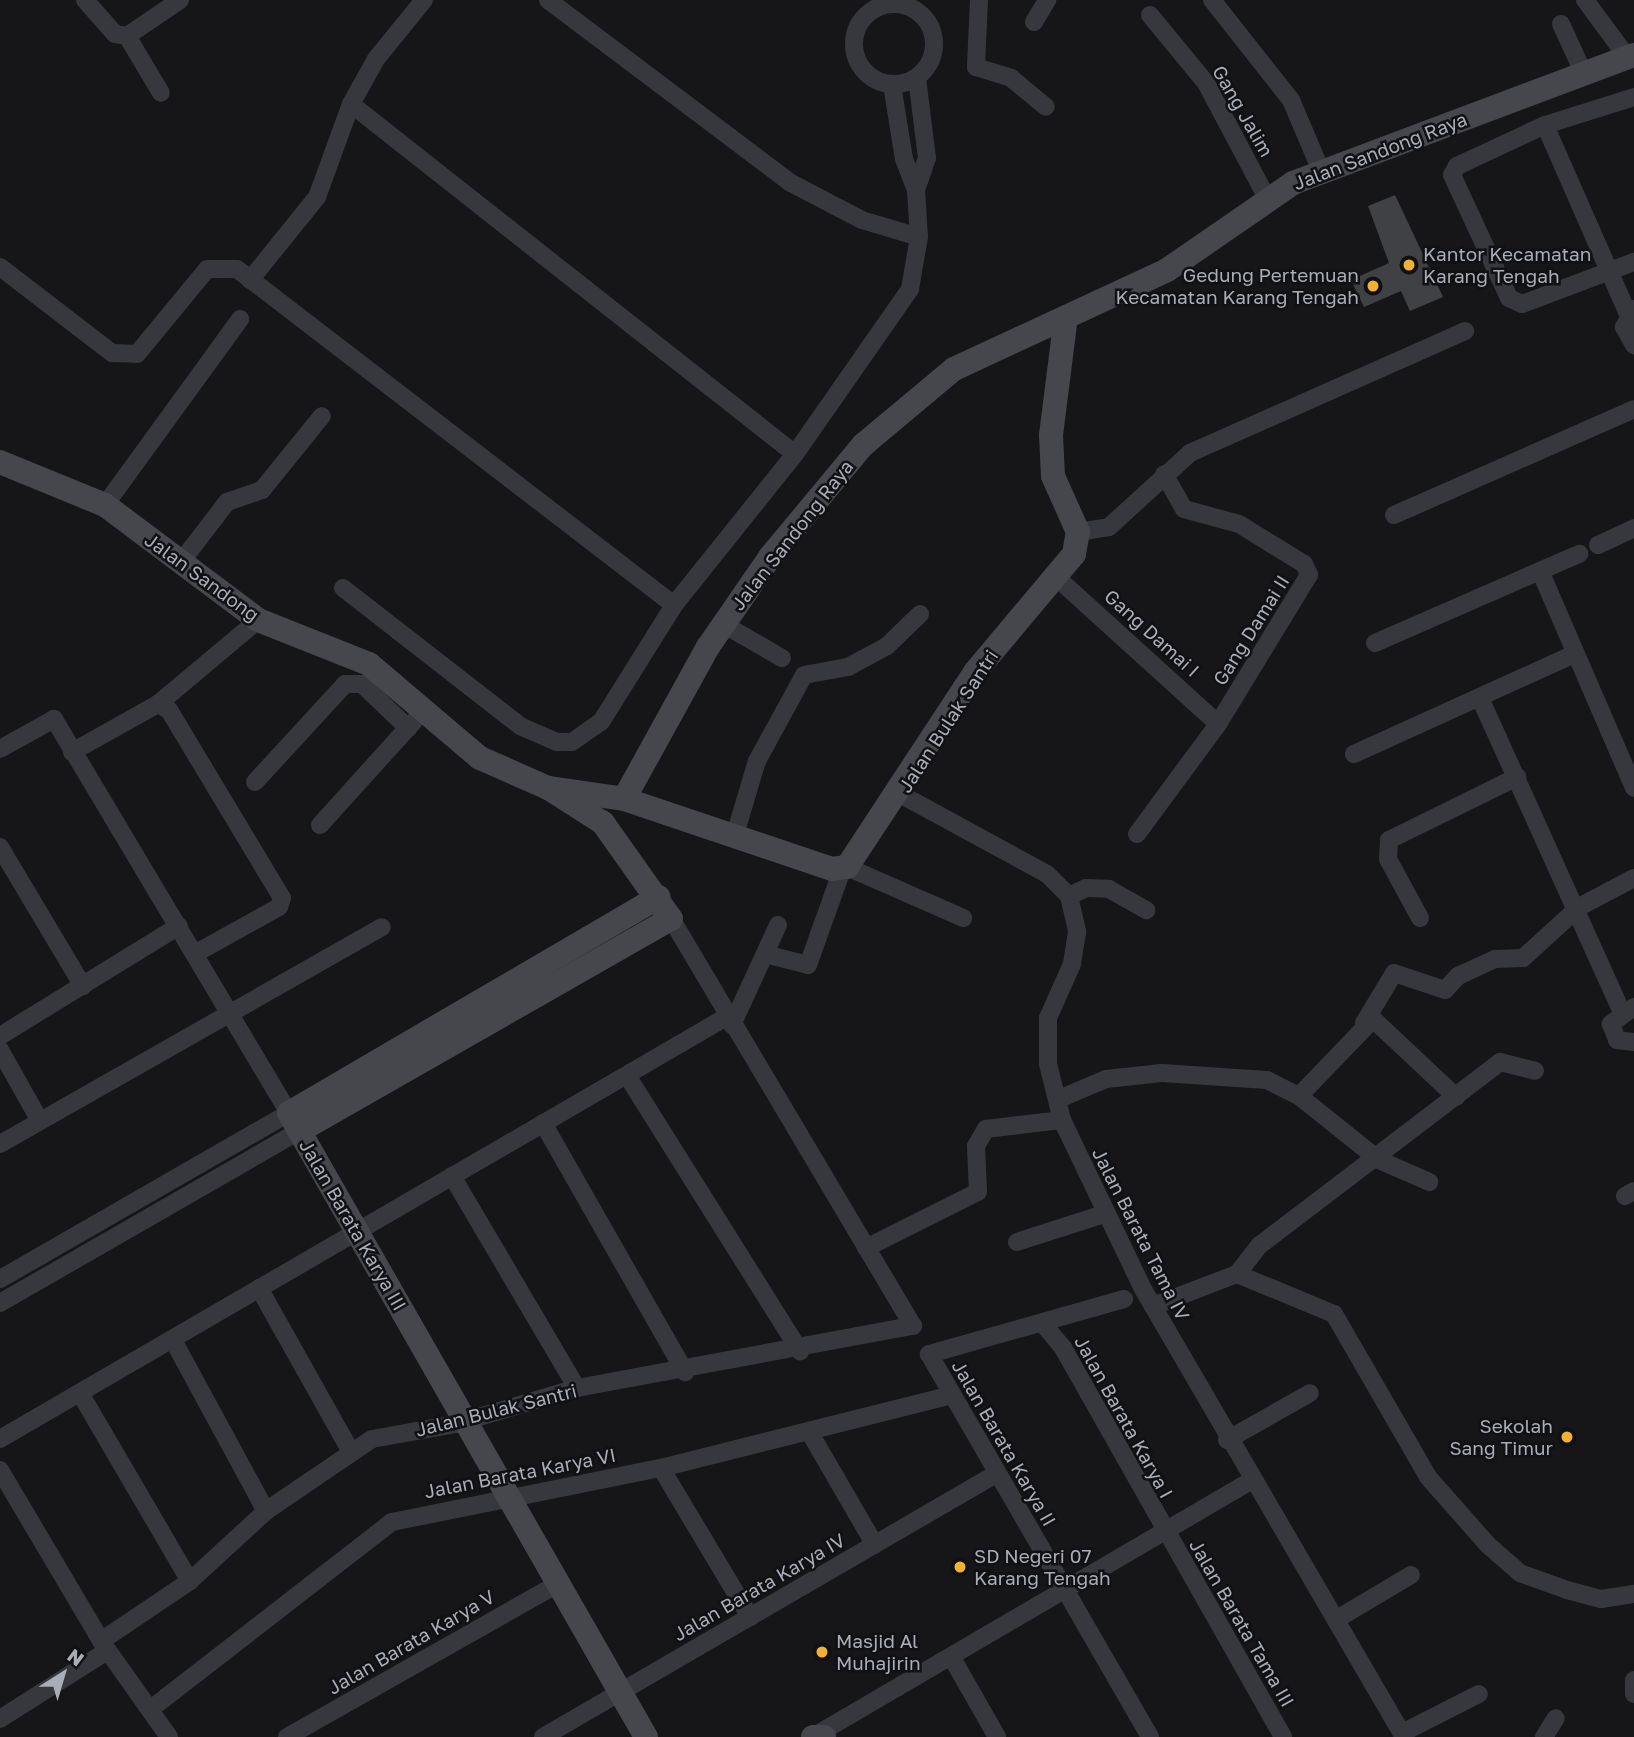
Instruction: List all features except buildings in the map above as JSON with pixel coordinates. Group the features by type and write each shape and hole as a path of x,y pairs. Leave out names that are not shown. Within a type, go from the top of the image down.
{"street":[{"path":"85,0 115,34 127,36 180,0"},
{"path":"250,280 317,197 351,104 376,59 424,0"},
{"path":"548,0 791,183 862,220 919,237"},
{"path":"979,0 976,67 1012,78 1046,107"},
{"path":"1034,22 1047,0"},
{"path":"1212,0 1292,100 1322,173"},
{"path":"1585,0 1632,56"},
{"path":"916,190 927,158 917,78 935,44 917,11 899,2 865,16 855,41 861,67 892,85 917,78"},
{"name":"Gang Jalim","path":"1150,15 1206,83 1267,198"},
{"path":"1561,24 1584,74"},
{"path":"127,36 161,93"},
{"name":"Jalan Sandong Raya","path":"624,799 723,624 816,498 908,404 954,369 1167,270 1267,198 1322,173 1632,56"},
{"path":"343,588 520,726 557,742 572,742 601,722 674,605 794,454 910,289 919,237 916,190 904,159 892,85"},
{"path":"1634,97 1545,125 1457,166 1452,175 1509,298 1522,304 1634,262"},
{"path":"351,104 794,454"},
{"path":"1545,125 1631,312 1624,327 1634,345"},
{"path":"0,267 112,353 124,354 151,344 207,269 223,265 250,280 674,605"},
{"path":"1066,317 1051,435 1053,476 1078,532 1109,527 1190,453 1465,331"},
{"path":"105,505 240,319"},
{"path":"1394,515 1634,409"},
{"path":"181,562 227,502 262,490 322,416"},
{"name":"Jalan Sandong","path":"0,462 105,505 258,620 369,664 416,720 480,758 548,788 624,799"},
{"name":"Gang Damai II","path":"1164,474 1184,509 1239,524 1304,564 1309,575 1218,723"},
{"name":"Jalan Bulak Santri","path":"845,867 900,794 975,671 1074,554 1078,532"},
{"path":"1598,545 1632,534"},
{"path":"1375,643 1541,573 1579,554"},
{"path":"1541,573 1572,655 1634,788"},
{"name":"Gang Damai I","path":"1055,576 1218,723"},
{"path":"734,838 757,761 804,675 848,667 887,646 920,614"},
{"path":"72,752 158,704 258,620"},
{"path":"723,624 782,658"},
{"path":"1354,754 1572,655"},
{"path":"255,782 345,684 362,684 416,720 320,825"},
{"path":"1480,698 1630,1010 1612,1033 1634,1042"},
{"path":"158,704 169,709 282,898 279,907 196,953"},
{"name":"Jalan Barata Karya III","path":"0,750 53,718 196,953 646,1737"},
{"path":"1137,834 1218,723"},
{"path":"1420,918 1388,859 1389,840 1517,777"},
{"path":"548,788 603,823 658,897 866,1248 978,1192 976,1146 986,1129 1062,1120"},
{"path":"900,794 1035,866 1069,896 1086,888 1109,889 1146,910"},
{"path":"624,799 734,838 845,867 964,918"},
{"path":"0,847 83,986"},
{"path":"765,954 808,965 845,867"},
{"path":"1299,1096 1364,1023 1394,973 1445,990 1458,976 1495,959 1523,958 1579,907 1634,878"},
{"name":"Jalan Barata Tama IV","path":"1069,896 1077,932 1072,964 1048,1018 1048,1064 1059,1099 1062,1120 1104,1214 1227,1440 1337,1619 1403,1735"},
{"path":"0,1303 658,897"},
{"path":"0,1279 671,919"},
{"path":"0,1439 542,1123 730,1021 778,925"},
{"path":"0,1036 179,926"},
{"path":"0,1144 382,927"},
{"path":"1364,1023 1380,1022 1456,1097"},
{"path":"0,1049 40,1121"},
{"path":"1153,1306 1237,1274 1260,1245 1379,1160 1500,1062 1535,1070"},
{"path":"1059,1099 1106,1079 1162,1073 1268,1080 1299,1096 1379,1160 1429,1182"},
{"path":"628,1077 800,1351"},
{"path":"542,1123 685,1372"},
{"path":"452,1176 577,1388"},
{"path":"1017,1242 1104,1214"},
{"name":"Jalan Bulak Santri","path":"2,1710 104,1646 190,1581 266,1511 349,1450 372,1439 465,1421 577,1388 800,1351 914,1326 866,1248"},
{"path":"1237,1274 1334,1314 1428,1477 1520,1573 1601,1599 1634,1594"},
{"path":"259,1289 349,1450"},
{"path":"1044,1325 1124,1299"},
{"name":"Jalan Barata Karya II","path":"1044,1325 929,1354 1150,1737"},
{"name":"Jalan Barata Karya I","path":"1044,1325 1063,1348 1163,1531"},
{"path":"173,1340 266,1511"},
{"path":"80,1393 190,1581"},
{"path":"1227,1440 1310,1393"},
{"name":"Jalan Barata Karya VI","path":"152,1707 392,1522 661,1468 810,1433 951,1395"},
{"path":"810,1433 875,1545"},
{"path":"661,1468 750,1617"},
{"path":"0,1470 104,1646 152,1707 169,1737"},
{"name":"Jalan Barata Karya IV","path":"543,1737 996,1474"},
{"path":"819,1735 1252,1480"},
{"name":"Jalan Barata Tama III","path":"1163,1531 1283,1737"},
{"path":"1337,1619 1411,1575"},
{"name":"Jalan Barata Karya V","path":"287,1737 556,1584"},
{"path":"952,1658 997,1737"},
{"path":"1634,1680 1634,1694"},
{"path":"1403,1735 1479,1694"},
{"path":"1545,1737 1556,1718"}],"place":[{"name":"Kantor Kecamatan Karang Tengah","path":"1409,265"},
{"name":"Gedung Pertemuan Kecamatan Karang Tengah","path":"1373,286"},
{"name":"Sekolah Sang Timur","path":"1567,1437"},
{"name":"SD Negeri 07 Karang Tengah","path":"960,1567"},
{"name":"Masjid Al Muhajirin","path":"822,1652"}]}
